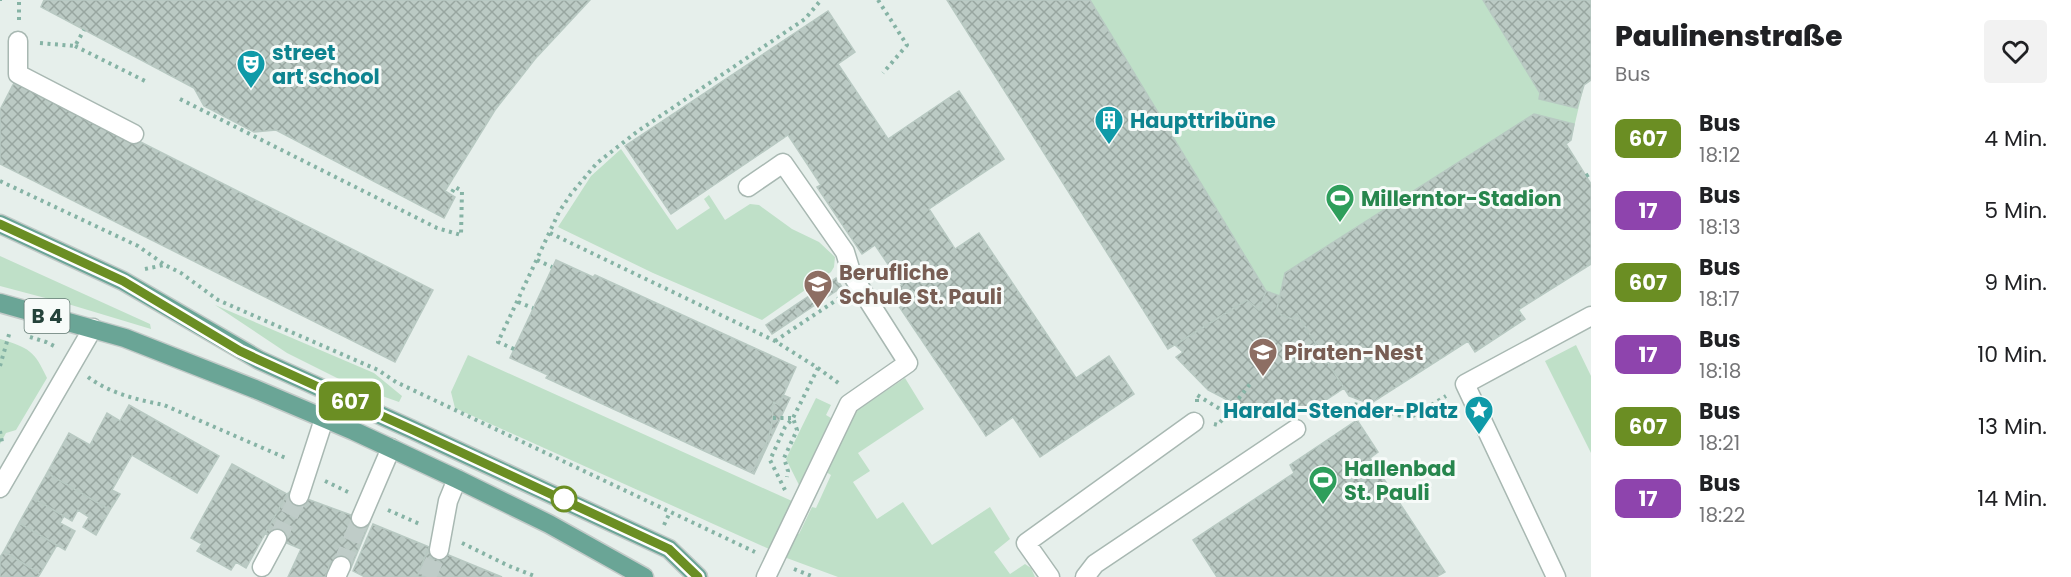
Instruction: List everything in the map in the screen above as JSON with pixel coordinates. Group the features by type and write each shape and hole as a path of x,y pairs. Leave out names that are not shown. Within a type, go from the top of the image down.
{"main road":[{"path":"0,224 123,281 240,351 669,549 698,577"},
{"name":"B 4","path":"0,303 125,338 324,419 391,448 549,524 644,577"}],"street":[{"path":"18,41 18,74 134,134"},
{"path":"748,187 783,164 845,252 852,275 908,363 849,404 766,577"},
{"path":"1556,577 1465,384 1591,316"},
{"path":"0,488 93,328"},
{"path":"300,496 324,419"},
{"path":"1050,577 1026,543 1194,422"},
{"path":"1085,577 1095,564 1291,422"},
{"path":"361,518 391,448"},
{"path":"439,550 448,501 457,479"},
{"path":"262,567 277,539"}],"path":[{"path":"514,349 498,342 559,212 571,194 608,153 638,130 805,19 821,0"},
{"path":"878,0 907,45 883,72"},
{"path":"75,46 84,30"},
{"path":"18,41 75,46 147,82"},
{"path":"180,99 437,228 461,235 462,191 455,187 451,194"},
{"path":"1586,176 1591,172"},
{"path":"0,181 138,246 218,300 378,370 396,382 702,527"},
{"path":"550,232 775,341 818,368 842,387 849,404"},
{"path":"537,260 552,267"},
{"path":"775,341 858,285"},
{"path":"518,302 533,308"},
{"path":"0,328 19,334"},
{"path":"0,366 10,331"},
{"path":"28,337 57,348"},
{"path":"803,498 785,490 770,460 785,427 793,418 818,368"},
{"path":"82,371 107,389 143,401 164,405 287,457 307,473"},
{"path":"1194,422 1218,425 1250,384"},
{"path":"1308,412 1354,404 1410,418 1465,384"},
{"path":"1197,395 1233,417 1291,422"},
{"path":"773,418 793,418"},
{"path":"785,490 789,471 784,458 797,430 793,418"}],"green space":[{"name":"Millerntor-Stadion","path":"947,0 1591,0 1591,80 1584,85 1571,140 1566,144 1519,309 1525,319 1475,352 1468,341 1370,404 1349,396 1344,388 1317,406 1275,410 1239,406 1208,390 1176,357 1183,352 1176,345 1168,349"},
{"path":"621,149 677,230 710,208 704,199 709,195 725,220 750,204 759,205 792,229 819,242 835,257 834,267 831,272 762,320 653,273 558,227 591,176"},
{"path":"0,256 150,324 151,329 0,286"},
{"path":"215,305 374,373 402,396 399,402 351,385 287,353"},
{"path":"0,339 30,351 47,378 16,430 6,433 0,444"},
{"path":"1576,345 1591,376 1591,453 1545,361"},
{"path":"468,355 792,501 769,549 455,408 451,392"},
{"path":"905,378 924,409 858,453 870,471 853,482 877,519 903,502 932,545 990,507 1010,539 994,552 1010,574 1025,564 1031,568 1035,577 838,577 784,557 795,533 799,534 812,507 816,508 831,475 826,472 856,411"},
{"path":"816,398 831,405 826,415 831,418 799,485 786,459"}],"building":[{"path":"44,0 590,0 535,59 495,110 445,191 455,197 444,218 276,130 254,132 204,106 194,88 41,7"},
{"name":"Haupttribüne","path":"947,0 1090,0 1266,291 1259,310 1247,300 1168,349"},
{"path":"1483,0 1591,0 1591,80 1584,85 1577,108 1539,99 1540,93"},
{"path":"828,11 855,52 838,64 888,139 959,91 1004,159 929,209 955,249 979,233 1076,378 1109,356 1134,394 1040,457 1013,417 986,436 890,293 902,285 875,245 862,254 817,187 821,185 788,135 671,214 625,146"},
{"path":"16,79 433,290 395,362 0,164 0,110"},
{"path":"1534,114 1574,124 1571,140 1566,144 1591,184 1591,264 1518,310 1525,319 1475,352 1468,341 1370,404 1349,396 1297,314 1292,319 1276,313 1285,273"},
{"path":"556,260 593,277 595,275 796,367 779,405 774,402 768,439 752,473 546,378 548,375 510,358"},
{"path":"836,278 842,287 800,315 794,306"},
{"name":"Piraten-Nest","path":"1266,291 1280,296 1276,313 1292,319 1297,314 1344,388 1317,406 1275,410 1239,406 1208,390 1176,357 1183,352 1175,345 1247,300 1259,310"},
{"path":"794,306 800,315 772,334 766,325"},
{"path":"783,395 790,398 754,474 752,473 764,451 771,429 772,407 774,402 779,405"},
{"path":"129,405 219,456 197,493 132,455 112,490 120,494 110,510 47,473 69,433 90,445 107,413 120,421"},
{"name":"Hallenbad St. Pauli","path":"1357,420 1378,452 1370,458 1445,572 1436,577 1217,577 1193,540 1294,473 1290,465"},
{"path":"232,464 287,494 246,568 236,562 231,570 197,551 202,544 191,538"},
{"path":"47,473 110,510 96,535 83,527 89,517 78,510 72,521 33,498"},
{"path":"292,490 299,496 370,522 350,570 331,562 325,577 288,577 301,549 265,534 287,494"},
{"path":"33,498 64,516 60,523 75,531 65,550 19,523"},
{"path":"19,523 57,545 40,574 4,551"},
{"path":"373,524 429,547 417,577 365,577 353,571"},
{"path":"429,547 502,577 417,577"},
{"path":"4,551 40,574 38,577 0,577 0,557"}],"tunnel":[{"path":"277,539 299,496"},
{"path":"341,566 361,518"},
{"path":"427,577 439,550"}],"bus line":[{"name":"607","path":"0,224 123,281 240,351 669,549 698,577"}],"place":[{"name":"street art school","path":"251,90"},
{"name":"Haupttribüne","path":"1109,146"},
{"name":"Millerntor-Stadion","path":"1340,224"},
{"name":"Berufliche Schule St. Pauli","path":"818,310"},
{"name":"Piraten-Nest","path":"1263,378"},
{"name":"Harald-Stender-Platz","path":"1479,436"},
{"name":"Hallenbad St. Pauli","path":"1323,506"}]}
